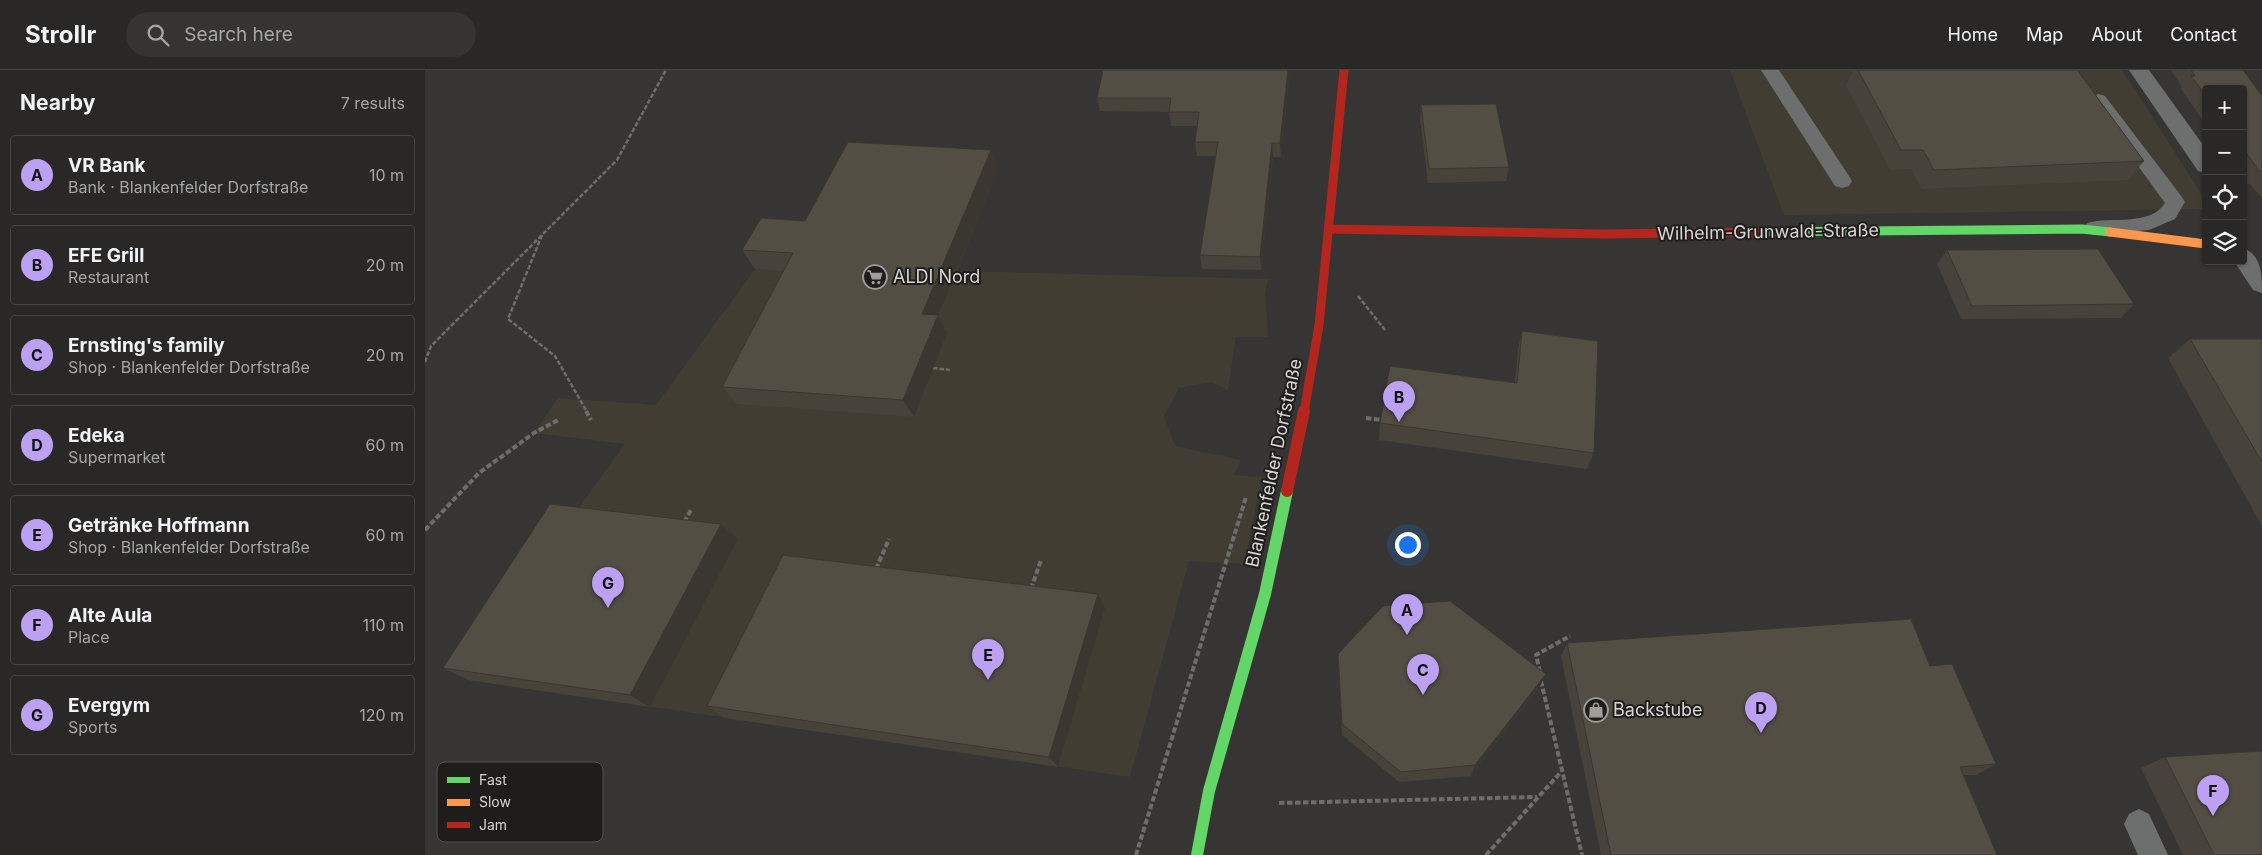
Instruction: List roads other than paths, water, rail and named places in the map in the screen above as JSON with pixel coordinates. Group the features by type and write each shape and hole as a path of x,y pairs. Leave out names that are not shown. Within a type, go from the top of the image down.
{"street":[{"name":"Blankenfelder Dorfstraße","path":"1197,855 1209,791 1265,594 1309,390 1319,325 1344,70"},
{"path":"2139,70 2202,160"},
{"name":"Wilhelm-Grunwald-Straße","path":"1329,229 1613,234 2082,229 2202,244"},
{"path":"2247,263 2262,284"}],"lane":[{"path":"1770,70 1842,182"},
{"path":"2082,229 2141,225 2168,214 2175,202 2099,100"},
{"path":"2139,824 2153,855"}],"place":[{"name":"ALDI Nord","path":"875,277"},
{"name":"EFE Grill","path":"1399,422"},
{"name":"Evergym","path":"608,608"},
{"name":"VR Bank","path":"1407,635"},
{"name":"Getränke Hoffmann","path":"988,680"},
{"name":"Ernsting's family","path":"1423,695"},
{"name":"Backstube","path":"1596,710"},
{"name":"Edeka","path":"1761,733"},
{"name":"Alte Aula","path":"2213,816"}]}
